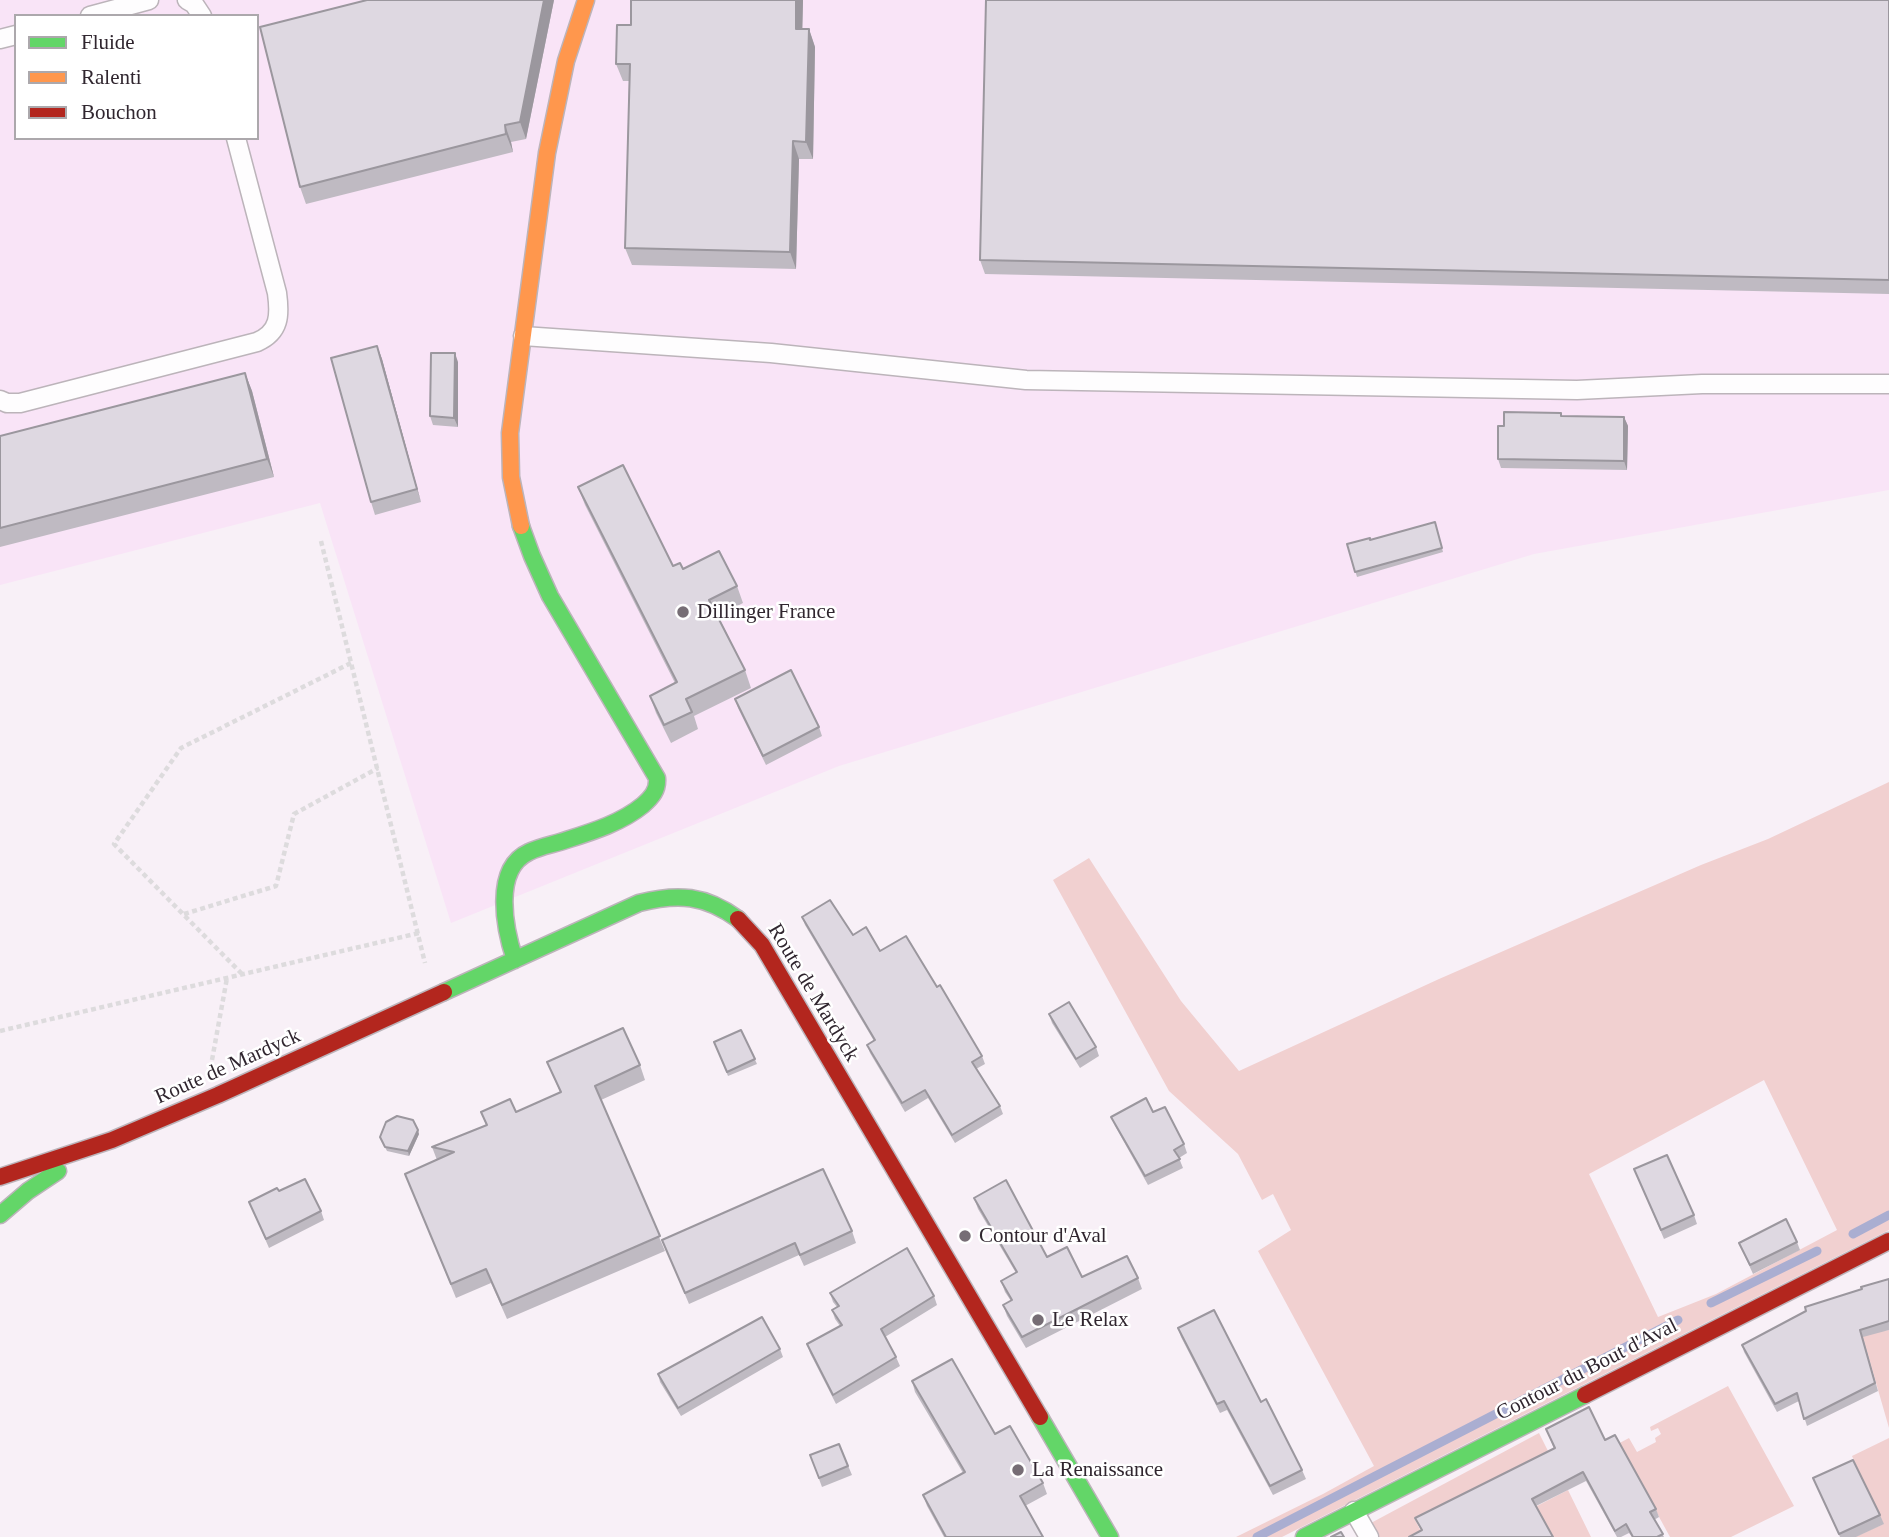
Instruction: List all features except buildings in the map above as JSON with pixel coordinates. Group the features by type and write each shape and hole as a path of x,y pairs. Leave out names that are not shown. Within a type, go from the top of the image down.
{"street":[{"path":"515,960 506,933 504,914 508,882 518,859 528,852 631,815 647,803 658,786 657,778 550,596 519,524 514,499 510,443 542,183 566,61 586,0"},
{"name":"Route de Mardyck","path":"0,1177 112,1140 218,1096 639,903 677,896 706,901 734,914 748,926 769,957 1110,1537"},
{"name":"Route de Mardyck","path":"0,1215 43,1180 112,1140"},
{"name":"Contour du Bout d'Aval","path":"1304,1537 1889,1241"}],"lane":[{"path":"97,14 149,0"},
{"path":"187,0 194,4 201,14"},
{"path":"0,400 7,403 19,402 257,342 271,333 279,316 276,293 237,140"},
{"path":"523,336 771,353 1026,380 1596,390 1691,384 1889,384"},
{"path":"1354,1511 1369,1537"}],"path":[{"path":"321,541 433,998"},
{"path":"242,974 114,844 181,748 351,663"},
{"path":"184,915 276,886 294,814 378,768"},
{"path":"0,1031 419,933"},
{"path":"218,1096 208,1075 227,978"}],"shaded area":[{"path":"0,0 1889,0 1889,490 1534,554 839,766 451,923 320,503 0,585"},
{"path":"1889,782 1889,1230 1282,1537 1236,1537 1374,1466 1258,1251 1291,1230 1273,1194 1262,1200 1238,1154 1169,1091 1053,880 1089,858 1181,1001 1239,1071 1439,979 1701,865 1768,839","holes":["1764,1080 1837,1230 1716,1294 1658,1317 1589,1174"]},
{"path":"1889,1330 1889,1428 1862,1334"},
{"path":"1728,1386 1794,1506 1731,1537 1670,1537 1640,1482 1614,1446 1629,1438 1637,1452 1656,1442 1655,1438 1661,1434 1658,1428 1651,1431 1650,1427"},
{"path":"1539,1433 1552,1459 1508,1521 1568,1490 1591,1537 1446,1537 1431,1509 1414,1518 1424,1537 1359,1537 1356,1531"},
{"path":"1889,1438 1889,1537 1855,1537 1883,1524 1852,1456"}],"waterway":[{"path":"1853,1234 1889,1215"},
{"path":"1711,1303 1817,1251"},
{"path":"1257,1537 1678,1320"}],"traffic: fast":[{"path":"515,960 504,901 510,872 517,860 533,850 624,818 649,799 657,782 550,596 521,526"},
{"path":"444,992 639,903 666,898 691,898 714,905 738,919"},
{"path":"0,1215 28,1191 58,1171"},
{"path":"1304,1537 1585,1395"},
{"path":"1040,1417 1110,1537"}],"traffic: slow":[{"path":"521,526 511,477 510,433 547,153 566,61 586,0"}],"traffic: jam":[{"path":"738,919 762,945 1040,1417"},
{"path":"0,1177 112,1140 444,992"},
{"path":"1585,1395 1889,1241"}],"place":[{"name":"Dillinger France","path":"683,612"},
{"name":"Contour d'Aval","path":"965,1236"},
{"name":"Le Relax","path":"1038,1320"},
{"name":"La Renaissance","path":"1018,1470"}]}
